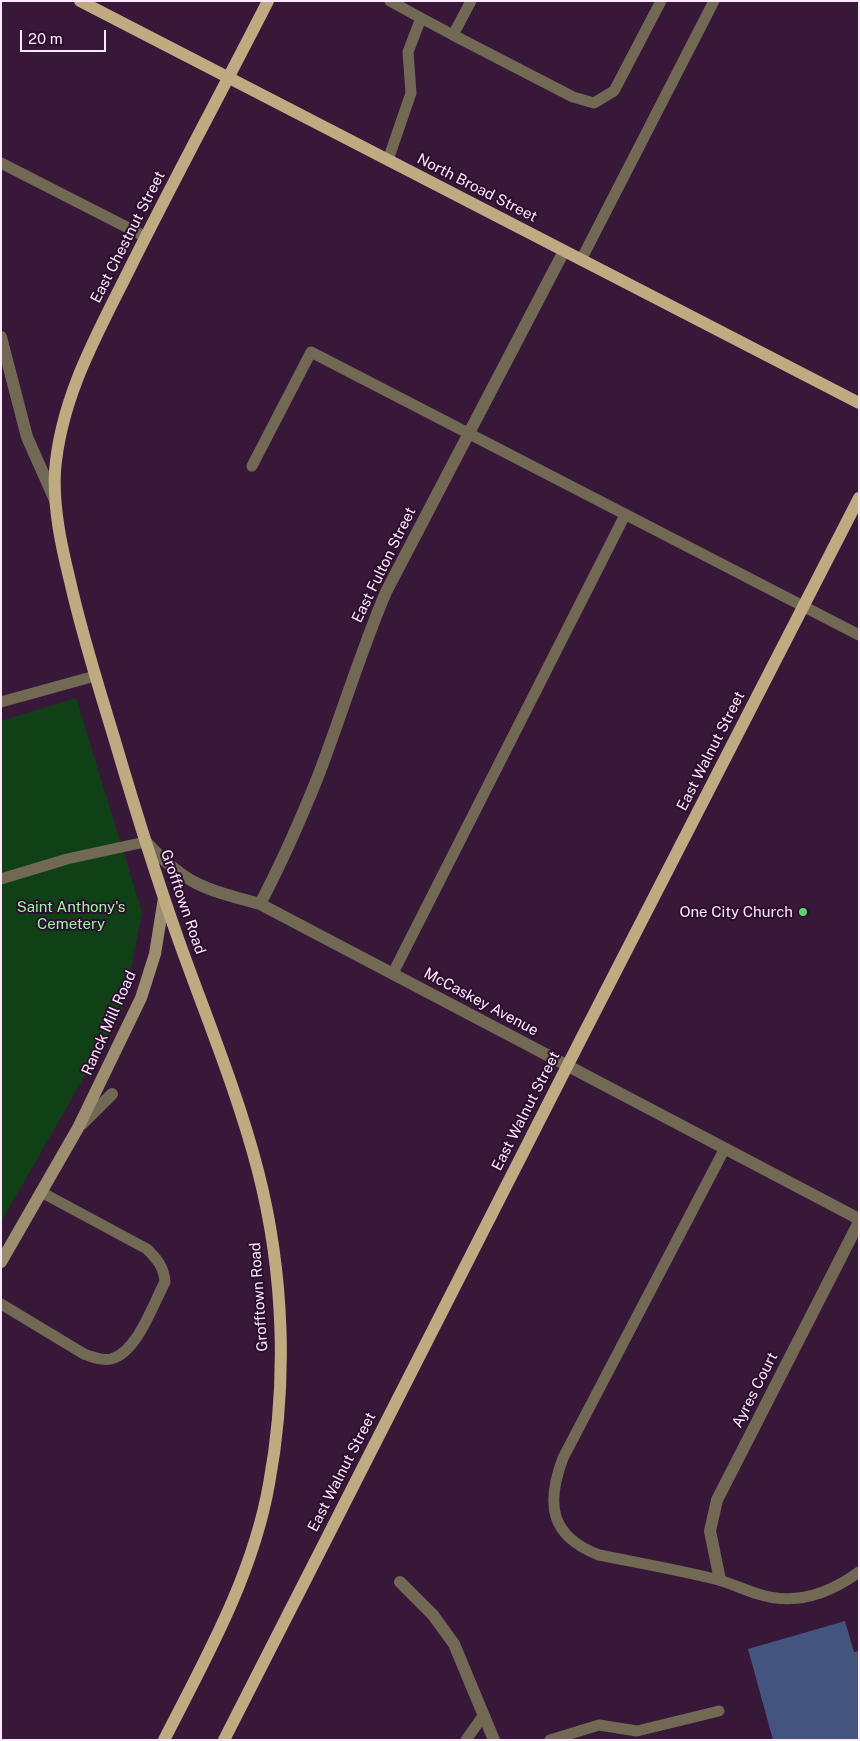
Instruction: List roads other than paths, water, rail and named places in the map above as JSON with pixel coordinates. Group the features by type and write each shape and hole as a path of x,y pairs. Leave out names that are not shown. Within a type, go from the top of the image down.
{"main road":[{"name":"North Broad Street","path":"80,1 859,403"},
{"name":"East Chestnut Street","path":"55,500 55,473 59,446 64,418 74,385 146,237 268,1"},
{"name":"East Walnut Street","path":"224,1740 859,498"},
{"name":"Grofftown Road","path":"55,500 64,558 95,676 145,842 242,1118 258,1170 268,1217 279,1314 280,1366 278,1414 269,1486 259,1525 234,1596 218,1633 164,1740"}],"street":[{"name":"East Fulton Street","path":"260,904 276,874 317,779 364,645 386,592 564,251"},
{"name":"Grofftown Road","path":"1,337 27,437 55,500"},
{"name":"McCaskey Avenue","path":"145,842 181,877 214,892 260,904 859,1221"},
{"name":"Ranck Mill Road","path":"1,1262 78,1128 149,977 164,898"},
{"name":"Ranck Mill Road","path":"78,1128 112,1094"},
{"name":"Ayres Court","path":"720,1580 710,1531 717,1500 859,1221"},
{"path":"400,1582 433,1615 449,1636 494,1740"}],"lane":[{"path":"390,1 573,97 594,103 614,91 661,1"},
{"path":"453,34 471,1"},
{"path":"581,260 714,1"},
{"path":"388,160 411,93 408,52 421,18"},
{"path":"1,163 146,237"},
{"path":"252,466 311,352 859,635"},
{"path":"393,973 625,515"},
{"path":"1,702 95,676"},
{"path":"1,879 67,860 145,842"},
{"path":"724,1150 563,1458 556,1476 553,1495 555,1516 566,1535 580,1548 599,1555 720,1580 760,1595 803,1598 839,1587 859,1572"},
{"path":"1,1304 84,1354 96,1359 110,1360 123,1354 132,1345 165,1282 164,1271 157,1259 147,1249 41,1192"},
{"path":"550,1740 582,1735 599,1725 637,1731 720,1711"},
{"path":"466,1740 483,1716"}],"place":[{"name":"One City Church","path":"803,912"}],"park label":[{"name":"Saint Anthony's Cemetery","path":"71,916"}]}
